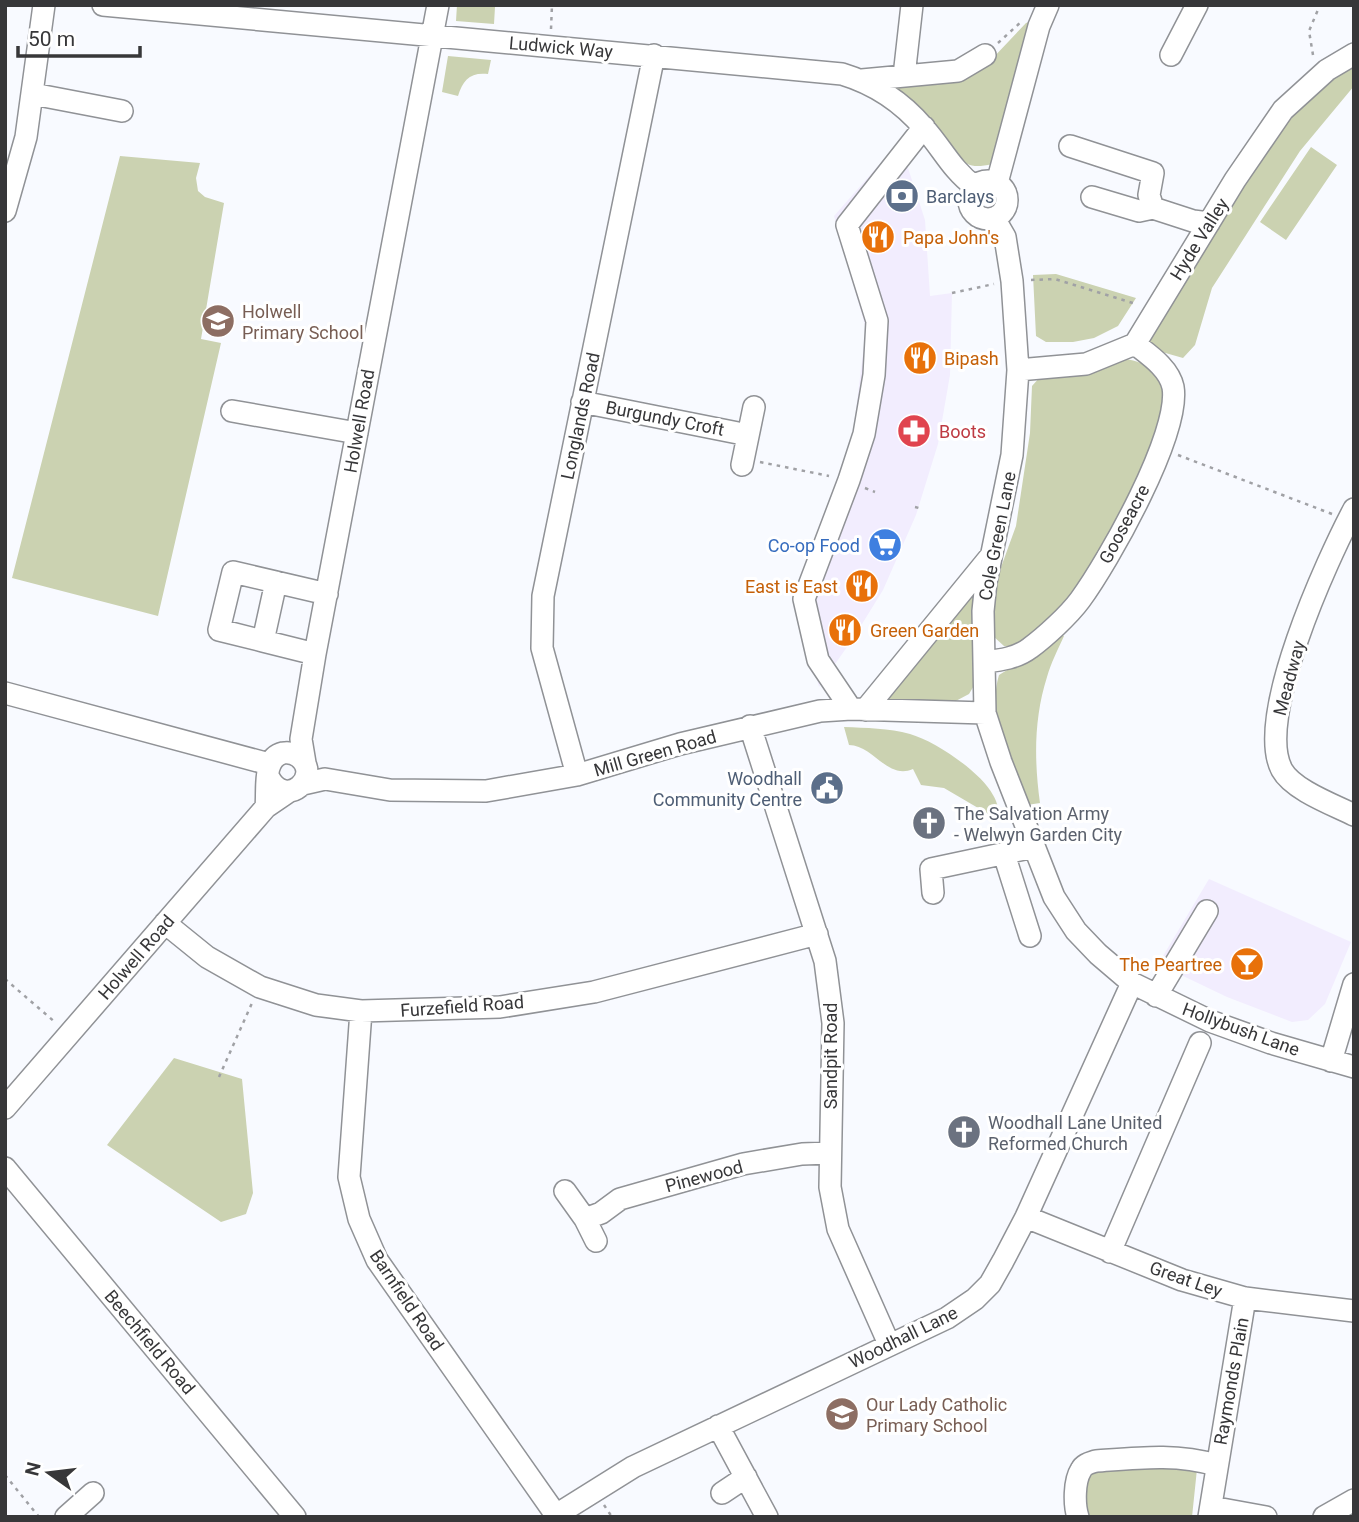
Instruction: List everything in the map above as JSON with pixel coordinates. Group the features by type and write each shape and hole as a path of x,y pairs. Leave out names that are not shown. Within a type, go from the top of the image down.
{"street":[{"path":"5,211 16,136 33,94 44,5"},
{"name":"Ludwick Way","path":"103,5 842,74 862,80 885,92 924,127 956,171 974,186"},
{"name":"Holwell Road","path":"5,1108 266,807 300,776 301,739 315,654 438,5"},
{"path":"904,76 912,5"},
{"path":"997,183 1039,26 1048,5"},
{"path":"1171,55 1195,6"},
{"name":"Hyde Valley","path":"1135,344 1235,180 1283,110 1327,70 1354,54"},
{"name":"Longlands Road","path":"577,775 542,648 543,596 654,55"},
{"path":"862,80 958,71 985,55"},
{"path":"33,94 122,111"},
{"path":"924,127 847,225 877,321 872,387 864,434 804,598 818,660 858,710 990,557"},
{"path":"1070,146 1153,173 1149,195 1153,208"},
{"path":"985,181 997,183 1006,194 1005,208 994,218 983,218 973,212 969,202 974,186 985,181"},
{"path":"1093,197 1139,212 1153,208 1193,221 1209,223"},
{"name":"Cole Green Lane","path":"994,218 1005,237 1012,281 1018,370 1012,455 990,557 983,611 985,713 1000,762 1054,897 1070,923 1098,954 1132,983"},
{"path":"1018,370 1086,364 1135,344"},
{"name":"Gooseacre","path":"985,662 1010,659 1032,648 1078,603 1117,544 1170,422 1173,387 1160,364 1135,344"},
{"name":"Burgundy Croft","path":"582,402 748,435"},
{"name":"Burgundy Croft","path":"743,462 754,407"},
{"path":"232,411 357,433"},
{"name":"Meadway","path":"1351,515 1304,624 1285,680 1278,708 1275,748 1283,772 1292,782 1354,815"},
{"path":"315,654 219,630 233,572 327,594"},
{"path":"263,640 276,582"},
{"path":"5,693 269,771"},
{"name":"Mill Green Road","path":"269,771 275,787 300,776 390,790 486,790 577,775 680,744 798,714 858,710 985,713"},
{"name":"Sandpit Road","path":"750,726 825,961 833,1023 830,1187 838,1229 889,1344"},
{"path":"266,807 269,771 279,754 289,752 300,758 300,776"},
{"path":"933,893 931,869 1034,847"},
{"path":"1004,854 1030,936"},
{"path":"1156,996 1207,911"},
{"name":"Furzefield Road","path":"165,923 207,957 260,987 316,1005 360,1012 499,1007 594,992 817,934"},
{"name":"Hollybush Lane","path":"1132,983 1210,1021 1354,1067"},
{"name":"Woodhall Lane","path":"555,1516 634,1467 947,1318 975,1299 990,1284 1026,1217 1132,983"},
{"path":"1331,1060 1354,984"},
{"name":"Barnfield Road","path":"360,1012 349,1177 359,1219 377,1260 555,1516"},
{"path":"1110,1252 1200,1042"},
{"name":"Pinewood","path":"585,1219 601,1213 620,1199 743,1164 802,1154 829,1153"},
{"name":"Beechfield Road","path":"5,1168 295,1517"},
{"path":"565,1191 585,1219 596,1241"},
{"name":"Great Ley","path":"1026,1217 1182,1280 1245,1298 1354,1311"},
{"name":"Raymonds Plain","path":"1210,1512 1245,1298"},
{"path":"718,1426 767,1517"},
{"name":"Raymonds Plain","path":"1078,1517 1075,1503 1080,1471 1086,1464 1166,1456 1216,1465"},
{"path":"722,1493 747,1477"},
{"path":"66,1517 93,1493"},
{"path":"1324,1517 1354,1500"},
{"path":"1210,1512 1266,1517"}],"path":[{"path":"550,46 552,5"},
{"path":"1313,55 1309,31 1320,5"},
{"path":"985,55 1021,22"},
{"path":"952,293 1012,281 1055,279 1155,310"},
{"path":"1160,448 1351,515"},
{"path":"743,462 849,480 875,492"},
{"path":"5,979 69,1034"},
{"path":"219,1077 260,987"},
{"path":"5,1475 39,1517"}],"shaded area":[{"path":"892,150 907,165 925,220 930,296 952,293 950,375 938,444 916,515 883,590 819,687 795,599 852,442 866,329 834,216"},
{"path":"1209,879 1351,942 1325,1004 1308,1020 1292,1022 1227,997 1179,974 1160,961"}],"green space":[{"path":"457,5 495,7 494,24 456,21"},
{"path":"1029,22 1032,24 992,164 968,164 955,155 893,87 991,60"},
{"path":"448,56 491,60 488,74 476,74 468,78 458,96 442,92"},
{"path":"1354,61 1354,86 1300,151 1212,288 1195,345 1183,358 1162,352 1143,341 1288,114"},
{"path":"1311,147 1337,165 1286,240 1260,222"},
{"path":"120,156 200,163 196,178 198,191 205,197 224,203 201,339 221,343 158,616 12,578"},
{"path":"1056,274 1136,298 1118,326 1094,338 1073,342 1046,342 1036,336 1033,275"},
{"path":"1126,359 1152,370 1164,387 1166,412 1152,455 1129,502 1072,600 1057,616 1014,648 1004,646 993,636 996,581 1016,526 1030,433 1032,386 1040,377"},
{"path":"976,581 973,621 975,684 969,694 952,703 879,702"},
{"path":"1057,632 1064,636 1047,677 1037,724 1036,755 1040,803 1027,805 1002,742 996,691 999,675 1033,654"},
{"path":"844,727 902,732 944,750 968,767 987,786 996,801 1002,822 944,788 921,785 913,769 895,770 858,746 849,745"},
{"path":"174,1058 242,1079 253,1193 246,1214 221,1222 107,1145"},
{"path":"1181,1461 1197,1469 1192,1517 1080,1517 1086,1472"}],"place":[{"name":"Barclays","path":"902,196"},
{"name":"Papa John's","path":"878,237"},
{"name":"Holwell Primary School","path":"218,321"},
{"name":"Bipash","path":"920,358"},
{"name":"Boots","path":"914,431"},
{"name":"Co-op Food","path":"885,545"},
{"name":"East is East","path":"862,586"},
{"name":"Green Garden","path":"845,630"},
{"name":"Woodhall Community Centre","path":"827,788"},
{"name":"The Salvation Army - Welwyn Garden City","path":"929,823"},
{"name":"The Peartree","path":"1247,964"},
{"name":"Woodhall Lane United Reformed Church","path":"964,1132"},
{"name":"Our Lady Catholic Primary School","path":"842,1414"}]}
